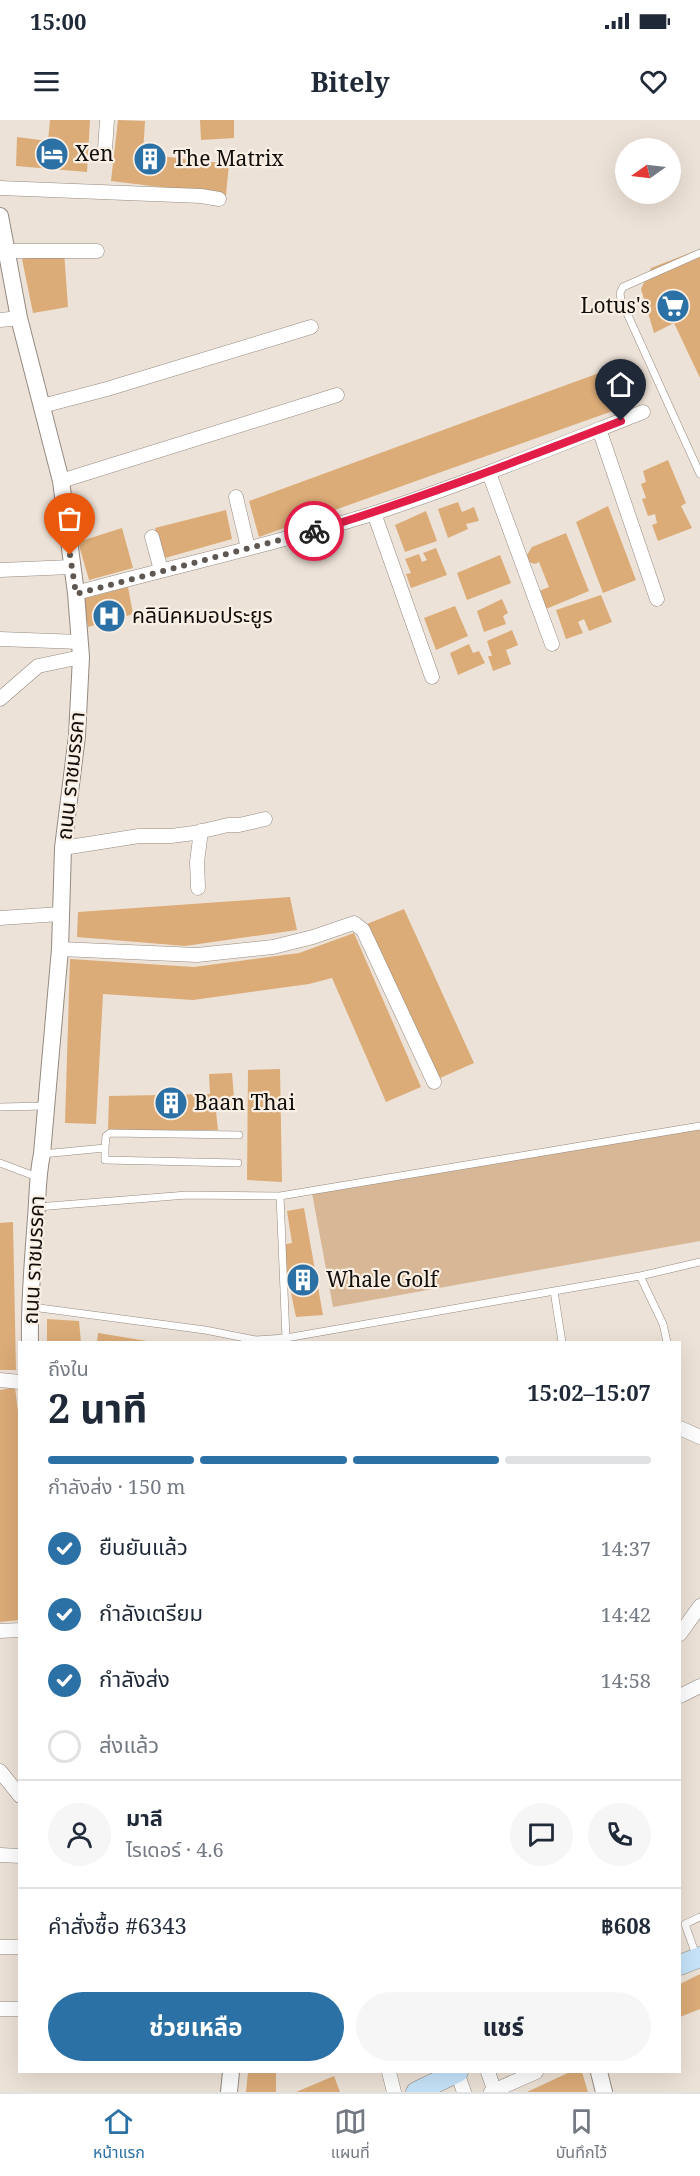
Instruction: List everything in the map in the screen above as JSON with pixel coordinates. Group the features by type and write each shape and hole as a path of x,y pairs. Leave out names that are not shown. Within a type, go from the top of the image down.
{"main road":[{"path":"416,2092 455,2073"}],"street":[{"path":"105,148 108,120"},
{"path":"0,188 190,195 219,199"},
{"name":"ถนน ราชมรรคา","path":"0,216 19,318 61,481 81,649 77,736 63,848 60,949 42,1154 37,1177 37,1207 29,1306 30,1341"},
{"path":"6,251 97,251"},
{"path":"0,320 19,318"},
{"path":"42,406 107,389 310,327"},
{"path":"61,481 337,395"},
{"path":"76,594 297,536 375,513 489,472 643,412"},
{"path":"599,429 657,599"},
{"path":"489,472 552,644"},
{"path":"236,498 248,548"},
{"path":"375,513 432,677"},
{"path":"152,537 161,570"},
{"path":"0,570 71,567"},
{"path":"0,639 81,649"},
{"path":"0,699 38,666 81,649"},
{"path":"63,848 139,836 171,836 265,819"},
{"path":"198,888 197,862 201,831"},
{"path":"0,918 60,914"},
{"path":"60,949 197,955 273,947 354,923 363,930 434,1082"},
{"path":"0,1380 18,1382"},
{"path":"681,1428 700,1437"},
{"path":"681,1633 700,1606"},
{"path":"0,1631 18,1630"},
{"path":"681,1696 700,1686"},
{"path":"0,1771 18,1794"},
{"path":"0,1855 18,1856"},
{"path":"0,1947 18,1947"},
{"path":"0,2009 18,2009"},
{"path":"229,2092 231,2073"},
{"path":"389,2073 394,2092"},
{"path":"457,2073 464,2092"},
{"path":"488,2073 493,2091 534,2073"},
{"path":"599,2073 604,2092"}],"lane":[{"path":"700,253 623,287 620,293 621,300 700,474"},
{"path":"0,1107 45,1106"},
{"path":"37,1207 187,1195 280,1196 700,1126"},
{"path":"238,1163 105,1160 105,1148 106,1136 110,1133 239,1135"},
{"path":"42,1154 105,1148"},
{"path":"0,1163 37,1177"},
{"path":"280,1196 285,1338"},
{"path":"29,1306 205,1330 256,1340 285,1338 640,1276 700,1262"},
{"path":"640,1276 663,1324 667,1341"},
{"path":"554,1291 562,1341"},
{"path":"692,1960 682,1922 700,1917"}],"shaded area":[{"path":"700,1129 700,1241 333,1307 312,1193"}],"building":[{"name":"Xen","path":"50,120 90,120 87,172 16,166 17,137 48,141"},
{"name":"The Matrix","path":"118,120 145,121 143,154 229,164 226,195 111,181"},
{"name":"The Matrix","path":"200,120 234,120 234,138 201,140"},
{"name":"Lotus's","path":"700,249 700,378 674,323 654,333 641,289 651,268"},
{"path":"64,251 68,307 33,313 22,259"},
{"path":"621,365 638,402 259,537 249,501"},
{"path":"668,460 686,503 681,506 692,528 658,541 652,525 657,523 655,514 648,516 642,499 646,498 641,484 646,482 643,471"},
{"path":"458,502 462,512 474,507 479,521 466,524 468,529 448,538 438,509"},
{"path":"608,506 636,580 603,593 576,522"},
{"path":"226,510 232,539 165,558 155,528"},
{"path":"426,511 437,541 405,552 395,525"},
{"path":"122,528 133,568 89,580 78,542"},
{"path":"566,533 589,591 546,609 539,591 549,587 539,562 535,564 529,562 527,555 532,547"},
{"path":"436,548 447,575 411,588 406,574 411,573 405,559 419,554 422,562 427,560 423,553"},
{"path":"500,555 511,583 467,600 457,573"},
{"path":"128,587 133,614 88,627 83,599"},
{"path":"601,595 612,622 589,631 584,619 578,622 583,633 566,639 556,610"},
{"path":"502,599 508,613 503,616 506,624 484,632 477,611"},
{"path":"455,606 468,636 436,650 424,618"},
{"path":"512,630 518,645 506,650 511,664 493,671 488,656 492,656 487,641"},
{"path":"469,644 473,653 479,651 485,663 458,675 450,653"},
{"path":"290,897 297,930 185,946 77,937 78,912"},
{"path":"404,909 474,1063 440,1078 367,924"},
{"path":"354,933 421,1087 386,1102 332,978 309,984 193,1000 103,994 96,1124 65,1123 70,959 194,967 299,953"},
{"name":"Baan Thai","path":"280,1069 282,1182 247,1180 248,1070"},
{"name":"Baan Thai","path":"232,1073 235,1111 216,1111 218,1130 108,1130 109,1096 210,1094 209,1074"},
{"name":"Whale Golf","path":"304,1208 323,1315 296,1317 281,1245 292,1243 287,1211"},
{"path":"13,1222 16,1370 0,1370 0,1223"},
{"path":"47,1319 79,1321 81,1341 47,1341"},
{"path":"98,1333 147,1341 97,1341"},
{"path":"15,1387 18,1412 18,1620 0,1622 0,1390"},
{"path":"700,1974 700,2009 681,2017 681,1984"},
{"path":"248,2073 276,2073 276,2092 246,2092"},
{"path":"568,2073 582,2073 588,2092 527,2092"},
{"path":"334,2076 340,2092 296,2092"}],"way so far":[{"path":"70,555 76,594 314,531"}],"place":[{"name":"Xen","path":"52,154"},
{"name":"The Matrix","path":"150,159"},
{"name":"Lotus's","path":"673,306"},
{"name":"คลินิคหมอประยูร","path":"109,616"},
{"name":"Baan Thai","path":"171,1103"},
{"name":"Whale Golf","path":"303,1280"}],"route":[{"path":"314,531 375,513 621,421"}]}
